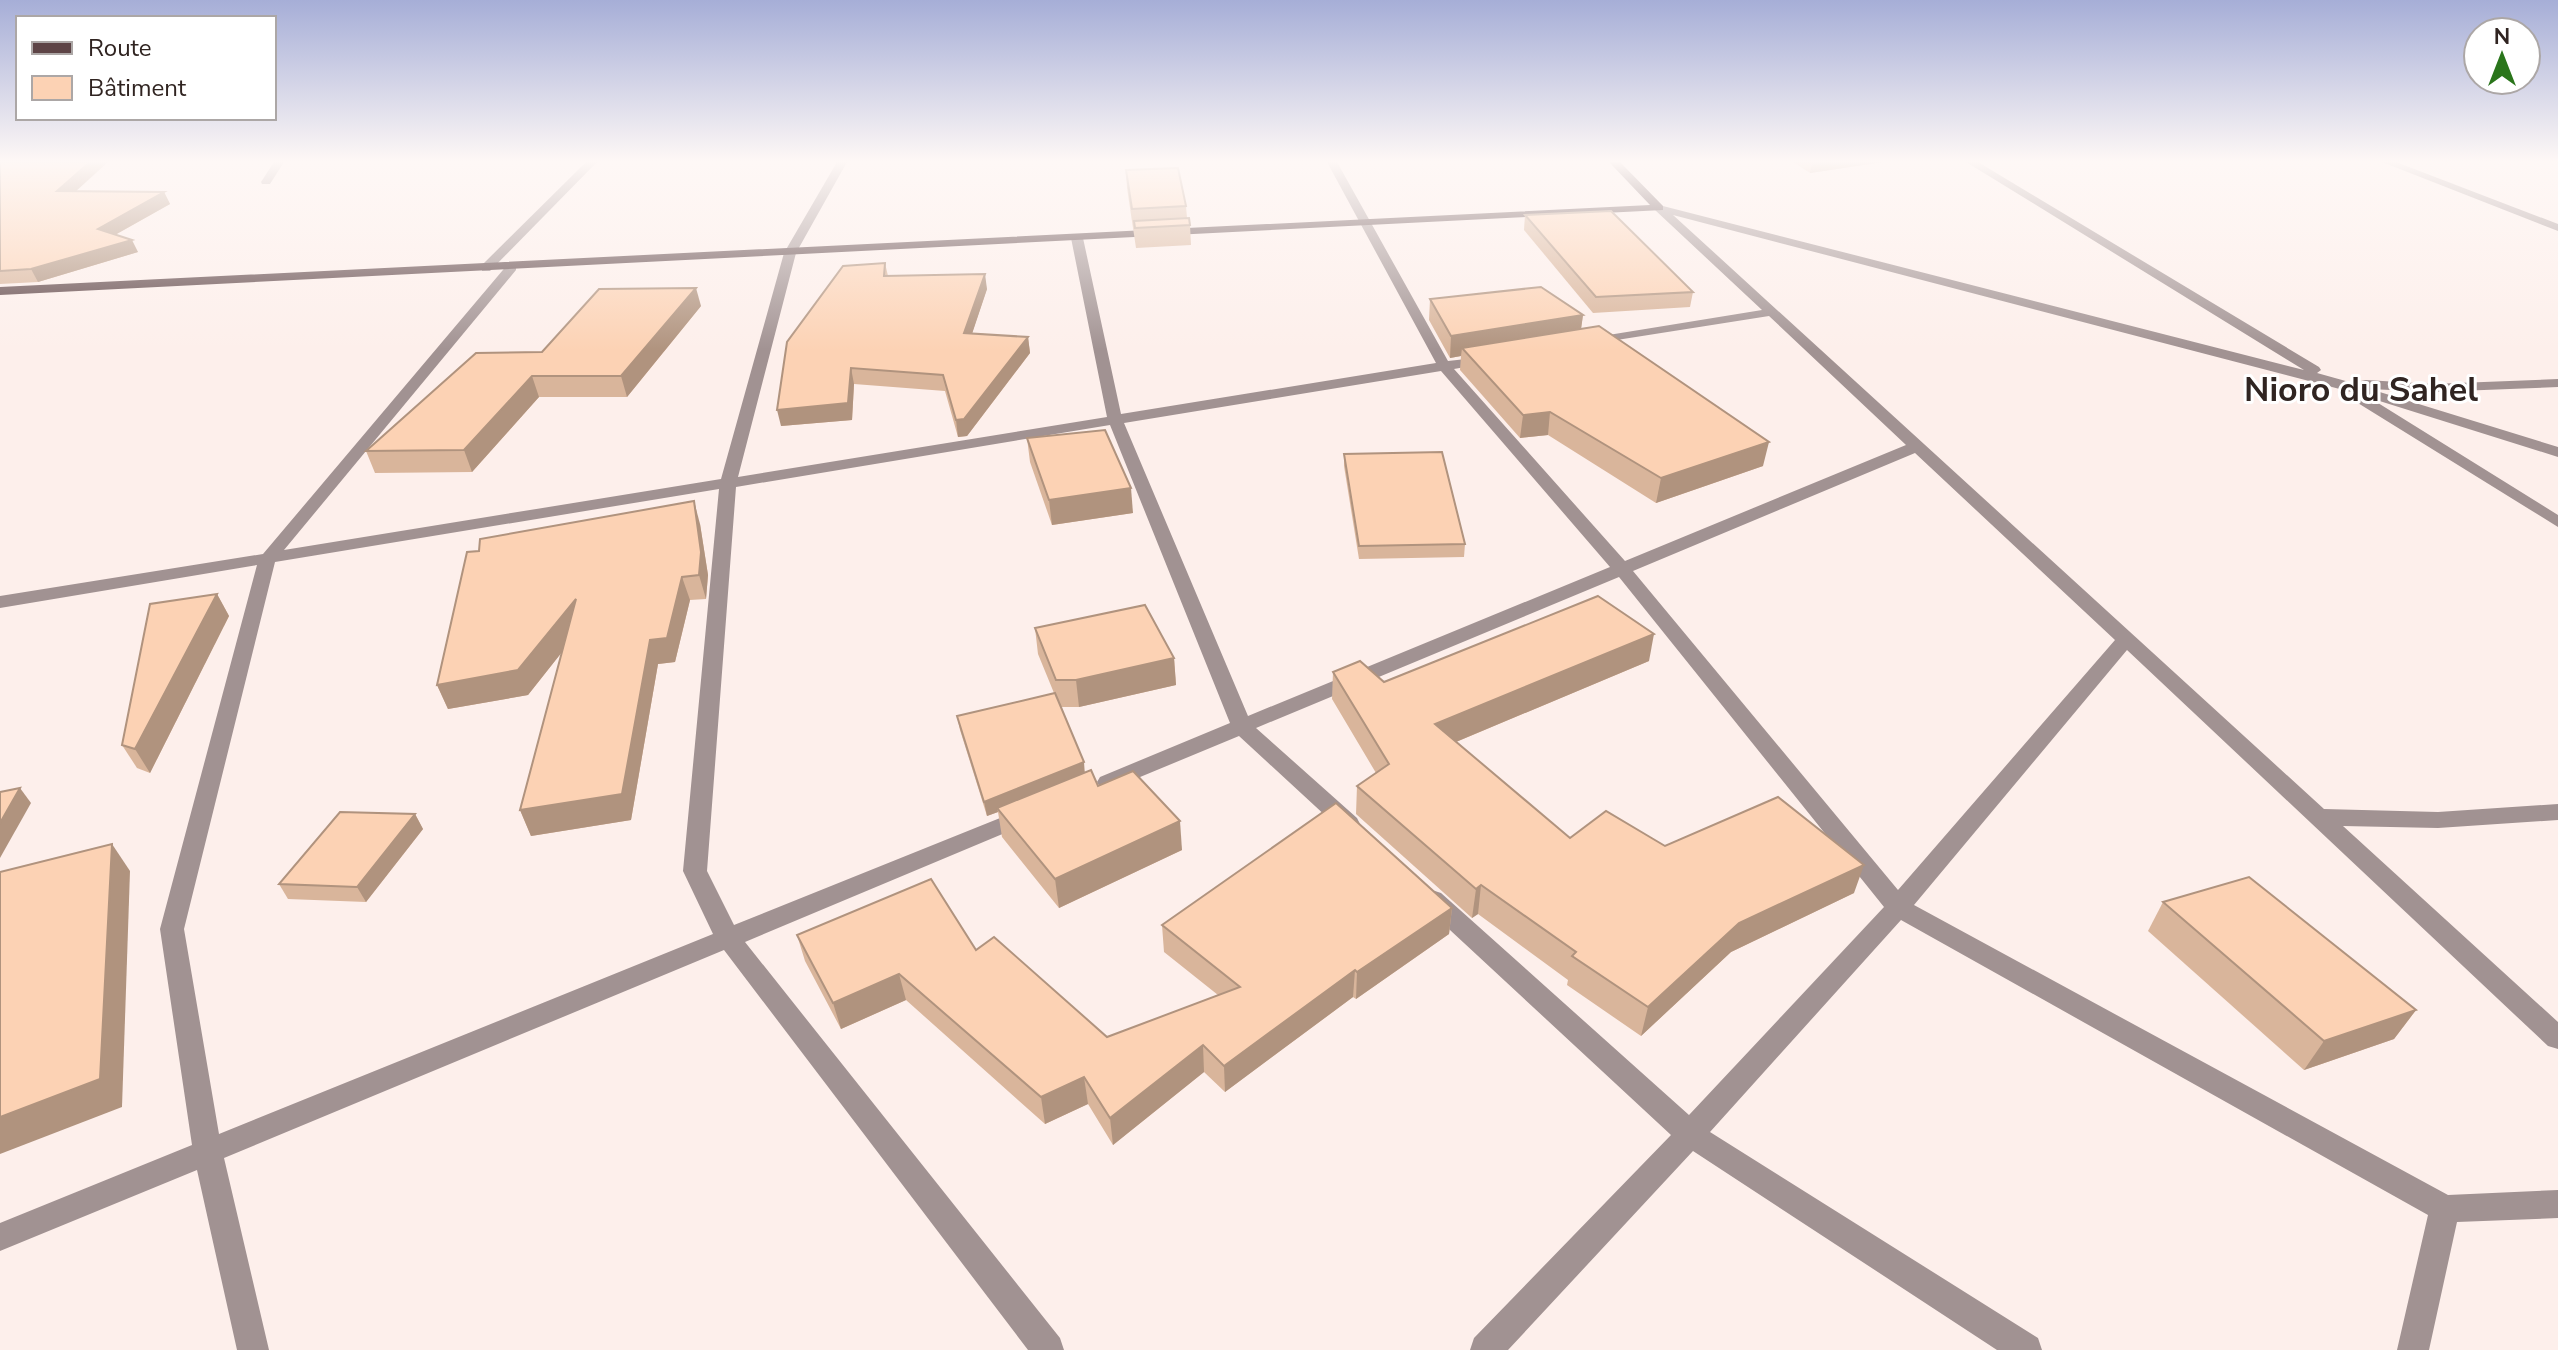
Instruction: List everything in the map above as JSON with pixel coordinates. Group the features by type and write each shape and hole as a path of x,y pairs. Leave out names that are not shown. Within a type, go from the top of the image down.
{"main road":[{"path":"0,291 1329,225"}],"street":[{"path":"486,268 529,225"},
{"path":"806,225 790,253 728,484 695,871 728,938 1048,1350"},
{"path":"1369,225 1444,366 1623,570 1898,907 2445,1209 2558,1204"},
{"path":"1677,225 2558,1038"},
{"path":"1725,225 2334,382 2558,452"},
{"path":"2075,225 2558,522"},
{"path":"1077,238 1115,420 1242,727 1372,845"},
{"path":"253,1350 208,1153 172,929 267,560 512,267"},
{"path":"1569,345 1772,312"},
{"path":"0,602 1506,356"},
{"path":"2334,382 2432,388 2558,383"},
{"path":"1080,793 1917,446"},
{"path":"1486,1350 1898,907 2126,639"},
{"path":"0,1237 1051,805"},
{"path":"2318,816 2379,822 2460,821 2558,812"},
{"path":"1419,888 1690,1134 2026,1350"},
{"path":"2413,1350 2445,1209"}],"building":[{"path":"0,225 105,225 98,229 132,240 31,269 0,271"},
{"path":"1135,225 1190,225 1135,228"},
{"path":"1534,225 1625,225 1693,292 1596,297"},
{"path":"885,263 884,276 985,274 964,333 1028,337 964,419 956,420 943,375 851,368 848,403 777,410 787,342 843,266"},
{"path":"1541,287 1583,315 1451,336 1430,299"},
{"path":"696,288 621,376 532,376 464,450 366,451 476,353 542,352 599,289"},
{"path":"1599,326 1769,442 1661,478 1550,412 1523,415 1462,348"},
{"path":"1105,430 1131,488 1049,500 1027,438"},
{"path":"1442,452 1465,544 1359,546 1344,454"},
{"path":"694,501 701,552 699,575 682,577 667,638 650,640 622,794 520,810 576,599 518,670 437,685 467,552 479,551 480,539"},
{"path":"217,594 135,749 122,745 150,604"},
{"path":"1598,596 1654,634 1435,724 1570,838 1606,811 1665,846 1778,797 1864,865 1739,923 1648,1007 1572,956 1576,952 1481,885 1476,889 1357,786 1389,764 1333,672 1360,661 1384,682"},
{"path":"1145,605 1174,658 1076,680 1056,680 1035,628"},
{"path":"1055,693 1084,762 984,802 957,716"},
{"path":"1091,770 1098,786 1133,771 1180,821 1055,879 997,808"},
{"path":"20,788 0,823 0,792"},
{"path":"1336,803 1452,908 1357,972 1355,970 1224,1066 1203,1045 1110,1118 1084,1077 1041,1097 899,974 833,1003 797,935 931,879 976,950 994,937 1107,1037 1240,987 1162,925"},
{"path":"340,812 415,814 357,887 279,884"},
{"path":"112,844 100,1079 0,1117 0,872"},
{"path":"2249,877 2416,1010 2324,1041 2163,902"}],"district":[{"name":"Nioro du Sahel","path":"2361,389"}]}
